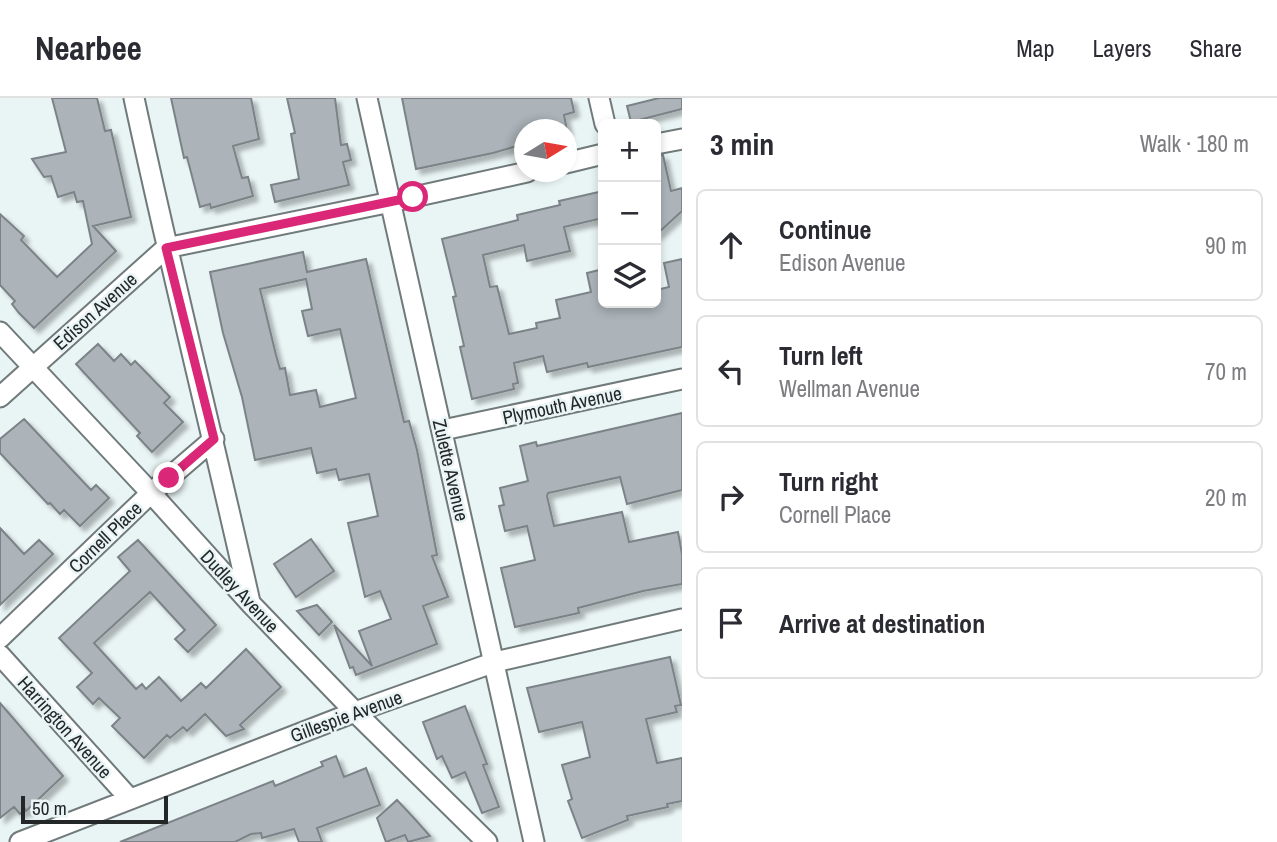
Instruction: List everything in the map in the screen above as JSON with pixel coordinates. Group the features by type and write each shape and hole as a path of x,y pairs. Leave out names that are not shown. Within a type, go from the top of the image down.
{"street":[{"path":"134,98 166,248 214,439 251,604"},
{"name":"Zulette Avenue","path":"367,98 534,842"},
{"path":"599,98 604,119"},
{"path":"661,143 682,139"},
{"path":"577,160 598,155"},
{"path":"166,248 514,175"},
{"name":"Edison Avenue","path":"0,397 166,248"},
{"name":"Dudley Avenue","path":"0,332 251,604 355,712 487,842"},
{"name":"Plymouth Avenue","path":"443,430 682,379"},
{"name":"Cornell Place","path":"0,638 151,493 214,439"},
{"name":"Gillespie Avenue","path":"20,842 355,712 495,662 682,619"},
{"name":"Harrington Avenue","path":"0,655 129,798"}],"building":[{"path":"52,98 97,98 105,131 111,130 131,217 93,226 116,251 34,328 19,313 12,304 15,301 0,285 0,214 24,236 21,240 57,277 92,244 83,201 77,202 74,192 58,197 51,176 44,177 32,159 66,152"},
{"path":"171,98 251,98 259,139 233,146 242,178 248,177 253,196 211,208 210,204 200,207 187,157 184,158"},
{"path":"287,98 335,98 341,145 347,144 351,160 343,162 349,185 275,202 271,185 299,179 291,134 295,133"},
{"path":"402,98 571,98 574,112 564,115 565,119 514,119 514,147 416,169"},
{"path":"659,98 682,98 682,109 643,119 630,119 627,106"},
{"path":"661,155 671,191 682,188 682,211 661,230 661,182"},
{"path":"598,192 598,219 564,227 570,251 527,261 524,245 483,255 490,287 497,286 509,334 537,328 536,323 560,318 556,300 591,292 587,273 598,270 598,308 661,308 661,289 669,287 664,263 682,259 682,347 588,367 587,363 547,372 543,356 514,363 518,383 513,384 514,389 472,399 460,347 464,346 453,297 456,296 442,239 518,220 517,215 560,205 559,201"},
{"path":"303,252 307,272 366,259 404,422 409,421 417,450 437,555 432,556 448,597 423,606 437,644 356,675 353,667 350,668 334,625 372,666 359,631 391,619 380,591 365,597 348,523 378,516 369,474 339,480 336,469 317,473 311,448 255,460 210,272","holes":["306,279 312,309 302,311 308,336 340,329 356,398 320,407 316,390 290,395 285,368 280,369 276,355 260,289"]},
{"path":"98,344 114,361 121,354 131,365 135,361 170,397 164,403 183,422 152,452 137,436 140,433 76,364"},
{"path":"682,413 682,490 627,504 620,477 548,493 547,496 554,526 622,512 629,542 678,532 682,554 682,584 643,591 578,608 579,613 515,627 501,568 535,560 527,526 505,531 499,506 504,505 500,488 528,481 520,446 536,442 537,446"},
{"path":"24,419 91,490 96,485 109,498 80,526 64,510 60,514 48,504 0,453 0,439"},
{"path":"0,528 24,554 39,540 53,554 0,605"},
{"path":"311,539 334,571 296,597 274,564"},
{"path":"138,540 216,625 188,652 175,639 185,630 150,592 94,643 136,689 142,684 146,689 159,677 181,701 201,683 206,688 246,649 281,687 240,725 244,729 226,736 205,714 187,731 183,727 170,738 167,735 144,758 112,726 120,718 99,698 93,704 77,687 92,673 59,638 130,571 118,557"},
{"path":"317,605 332,622 319,635 297,611"},
{"path":"670,657 681,705 675,706 677,712 646,719 657,763 682,758 682,801 667,804 668,807 627,816 628,820 582,838 568,801 572,799 562,765 590,757 582,722 539,732 527,688"},
{"path":"0,703 63,776 26,811 25,809 20,814 14,807 0,818"},
{"path":"465,706 487,764 483,765 499,807 482,813 465,772 452,778 442,756 437,759 423,722"},
{"path":"336,756 344,777 366,768 380,805 317,828 322,842 299,842 294,829 262,838 261,833 251,834 235,842 120,842 273,781 275,786 323,766 321,762"},
{"path":"397,800 430,836 408,842 405,835 386,842 377,818"}],"route":[{"path":"169,478 214,439 166,248 413,197"}]}
